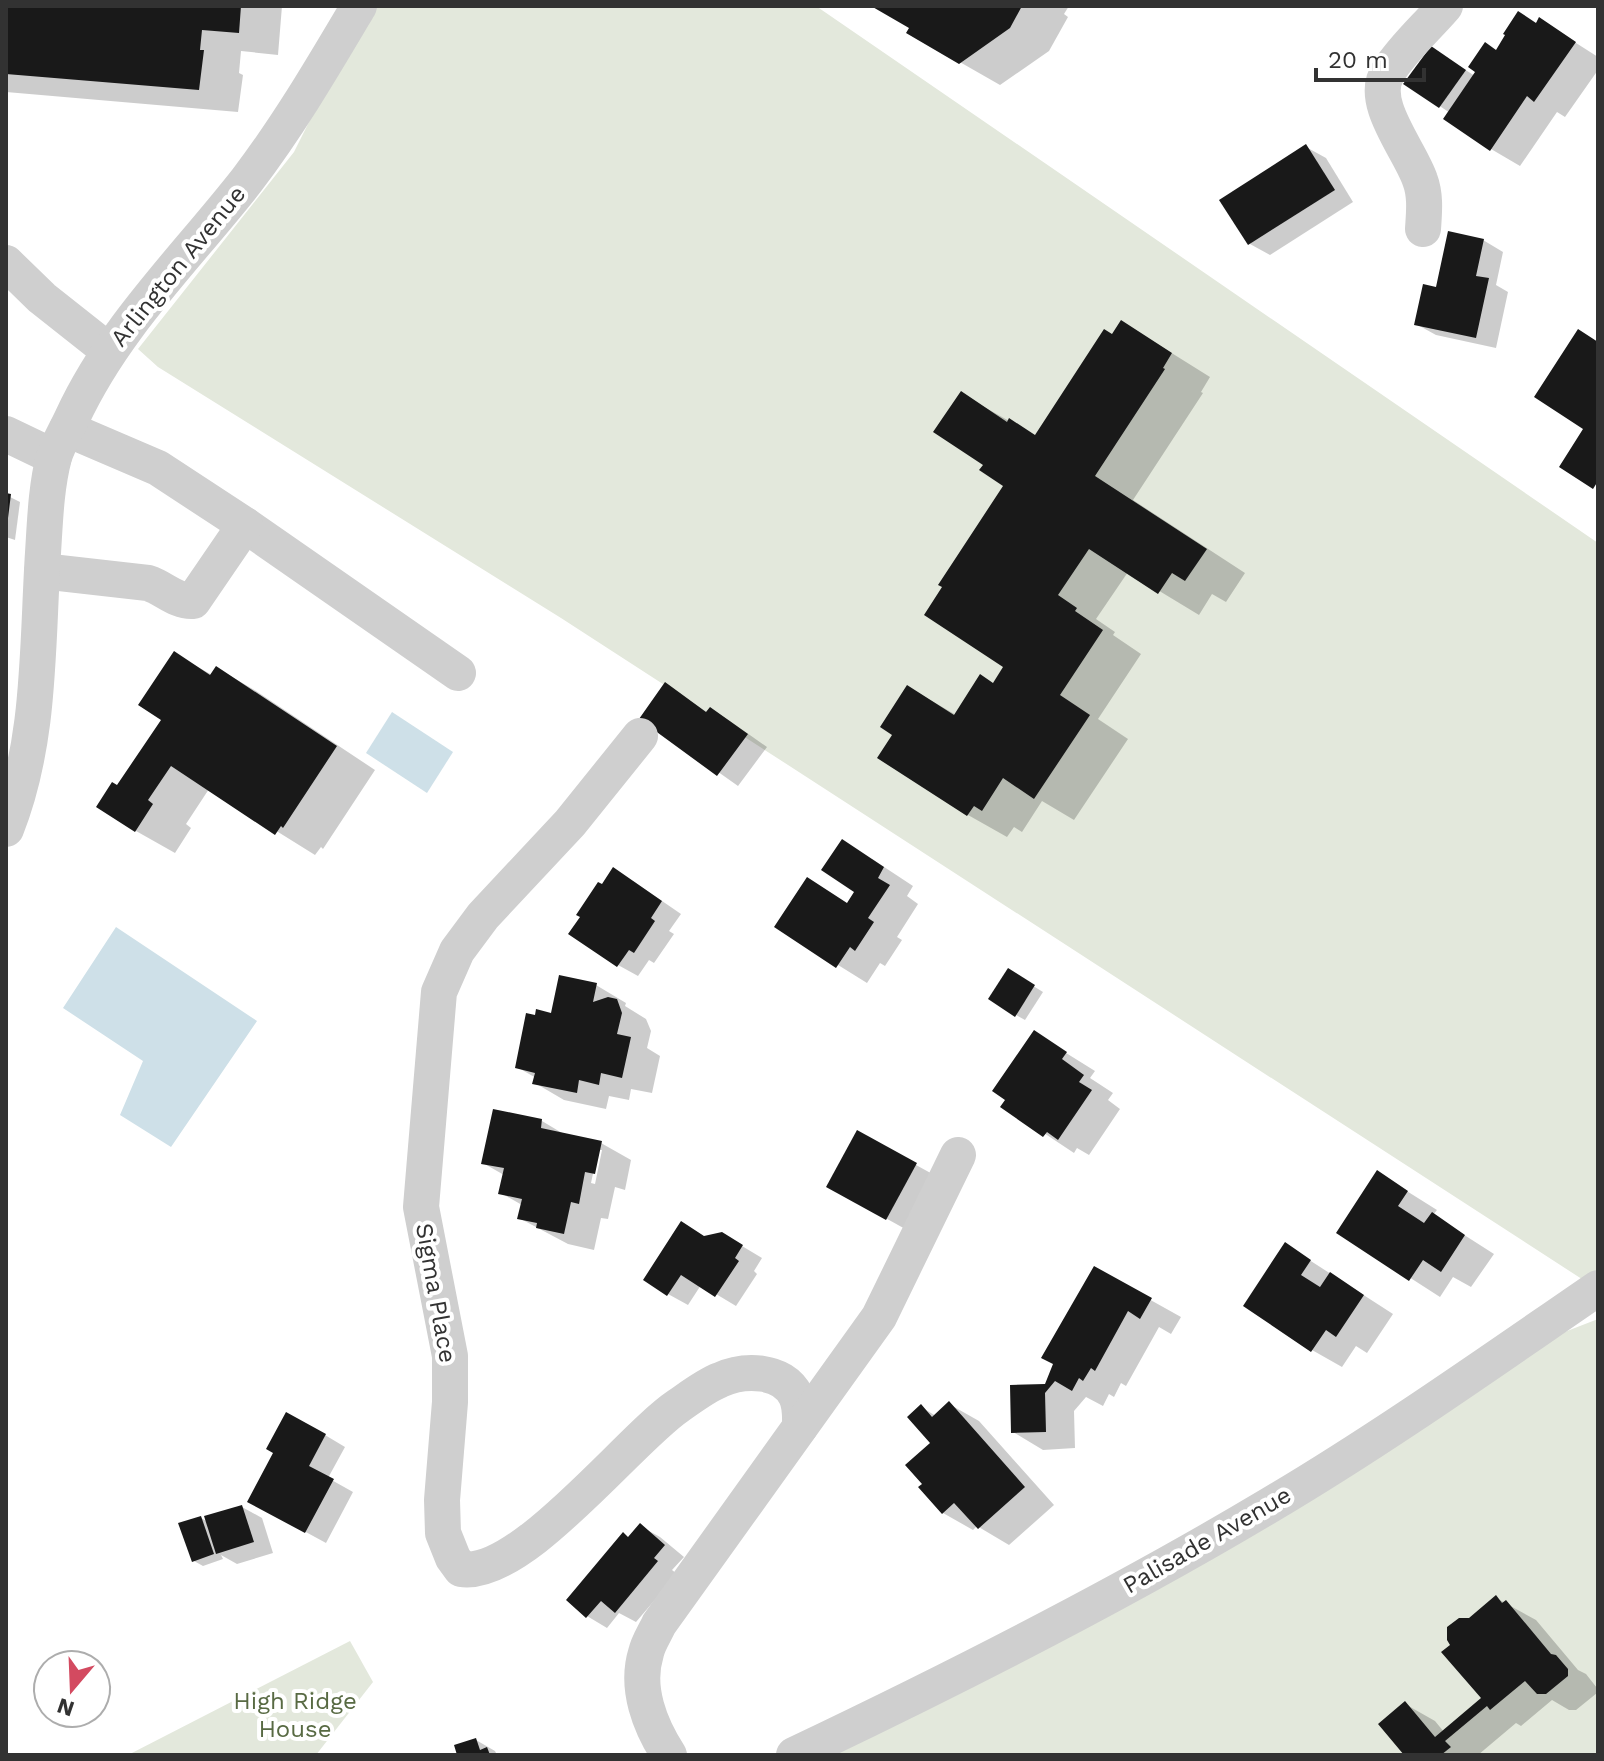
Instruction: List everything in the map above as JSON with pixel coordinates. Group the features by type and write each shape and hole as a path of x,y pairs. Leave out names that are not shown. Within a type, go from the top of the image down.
{"street":[{"name":"Arlington Avenue","path":"6,829 23,781 29,749 35,704 45,517 60,443 83,393 109,351 151,294 207,230 264,157 359,6"},
{"path":"1423,229 1421,183 1383,104 1381,89 1387,73 1445,6"},
{"path":"6,263 42,298 109,351"},
{"path":"6,434 60,443 158,468 458,673"},
{"path":"42,571 148,583 178,599 193,601 245,525"},
{"name":"Sigma Place","path":"640,736 570,823 483,916 457,951 439,992 421,1207 450,1356 443,1533 461,1569 472,1571 490,1564 525,1544 550,1524 587,1493 675,1408 720,1379 749,1371 783,1381 798,1399 800,1427"},
{"path":"669,1755 659,1740 646,1705 641,1679 646,1652 659,1624 879,1317 958,1155"},
{"name":"Palisade Avenue","path":"794,1755 1049,1629 1267,1507 1500,1357 1598,1288"}],"green space":[{"path":"367,6 816,6 1598,543 1598,1274 1588,1283 561,618 158,367 138,349 294,152"},
{"path":"1598,1319 1598,1755 794,1755 1500,1357"},
{"name":"High Ridge House","path":"350,1641 373,1682 316,1755 128,1755"}],"shaded area":[{"path":"392,712 453,752 427,793 366,753"},
{"path":"116,927 257,1021 171,1147 120,1115 143,1061 63,1008"}],"building":[{"path":"6,6 241,6 239,33 202,30 200,50 204,50 199,90 6,74"},
{"path":"871,6 1022,6 1010,28 959,64 906,33 909,28"},
{"path":"1518,11 1536,23 1539,17 1576,42 1534,102 1527,96 1490,151 1443,119 1475,72 1468,67 1485,42 1496,50"},
{"path":"1431,46 1466,70 1439,108 1403,84"},
{"path":"1306,144 1335,190 1248,245 1219,200"},
{"path":"1448,231 1484,239 1476,276 1489,278 1476,338 1414,325 1423,284 1436,287"},
{"path":"1121,320 1172,353 1165,369 1095,476 1207,549 1185,581 1172,573 1158,594 1089,549 1058,595 1103,630 1060,695 1090,715 1034,799 1003,778 982,811 974,806 967,816 877,758 892,735 880,727 907,685 954,715 980,674 993,683 1003,667 924,615 942,587 938,585 1003,486 979,470 983,465 933,432 961,391 1007,422 1009,418 1035,435 1104,329 1112,334"},
{"path":"1578,329 1598,342 1598,481 1593,489 1559,467 1583,429 1534,397"},
{"path":"6,493 11,494 8,518 6,518"},
{"path":"174,651 210,675 216,666 337,746 283,828 281,826 275,835 171,766 148,800 153,804 135,832 96,807 112,782 117,785 161,720 138,705"},
{"path":"665,682 706,712 710,707 748,734 717,776 639,719"},
{"path":"842,839 884,867 878,878 890,885 868,918 874,922 855,951 850,947 836,968 774,927 807,877 847,903 854,892 821,870"},
{"path":"613,867 662,901 651,918 655,921 634,953 629,950 617,967 568,934 580,917 576,915 598,882 602,884"},
{"path":"1008,968 1035,985 1015,1017 988,999"},
{"path":"559,975 597,983 593,1002 608,997 617,999 622,1013 617,1034 631,1037 622,1078 601,1073 599,1085 579,1080 577,1093 532,1084 535,1073 515,1068 526,1013 535,1015 536,1009 551,1013"},
{"path":"1034,1030 1067,1052 1062,1059 1084,1075 1079,1082 1092,1090 1058,1140 1047,1132 1043,1137 1000,1107 1005,1100 992,1091"},
{"path":"493,1109 542,1119 541,1128 602,1141 595,1174 585,1172 579,1204 571,1202 564,1234 536,1228 537,1223 517,1219 522,1199 498,1194 504,1168 481,1164"},
{"path":"857,1130 917,1163 886,1220 826,1187"},
{"path":"1377,1170 1408,1191 1398,1206 1424,1223 1432,1212 1465,1235 1441,1272 1423,1260 1409,1281 1336,1233"},
{"path":"681,1221 704,1236 722,1232 743,1245 735,1258 739,1261 715,1297 681,1275 667,1296 643,1280"},
{"path":"1285,1242 1311,1260 1301,1275 1320,1287 1330,1272 1364,1295 1336,1337 1326,1330 1311,1352 1243,1306"},
{"path":"1094,1266 1152,1298 1140,1319 1128,1311 1095,1371 1091,1368 1083,1381 1079,1378 1072,1391 1055,1381 1045,1393 1046,1432 1011,1433 1010,1385 1045,1384 1053,1364 1041,1358"},
{"path":"949,1401 1025,1487 978,1529 954,1503 942,1514 918,1487 922,1484 905,1465 930,1443 907,1417 921,1404 932,1417"},
{"path":"286,1412 326,1434 309,1466 334,1479 305,1533 247,1502 273,1453 266,1449"},
{"path":"242,1505 254,1542 216,1554 204,1516"},
{"path":"201,1516 214,1554 192,1562 178,1523"},
{"path":"640,1523 665,1545 654,1558 658,1561 615,1613 601,1601 586,1618 566,1600 623,1532 628,1537"},
{"path":"1496,1595 1502,1603 1506,1600 1551,1654 1556,1655 1568,1669 1568,1676 1546,1694 1537,1694 1525,1681 1490,1710 1487,1706 1445,1741 1451,1747 1441,1755 1404,1755 1378,1724 1405,1701 1435,1737 1481,1698 1441,1652 1450,1645 1447,1627 1459,1618 1469,1618"},
{"path":"476,1738 480,1750 487,1747 490,1755 457,1755 454,1745"}]}
